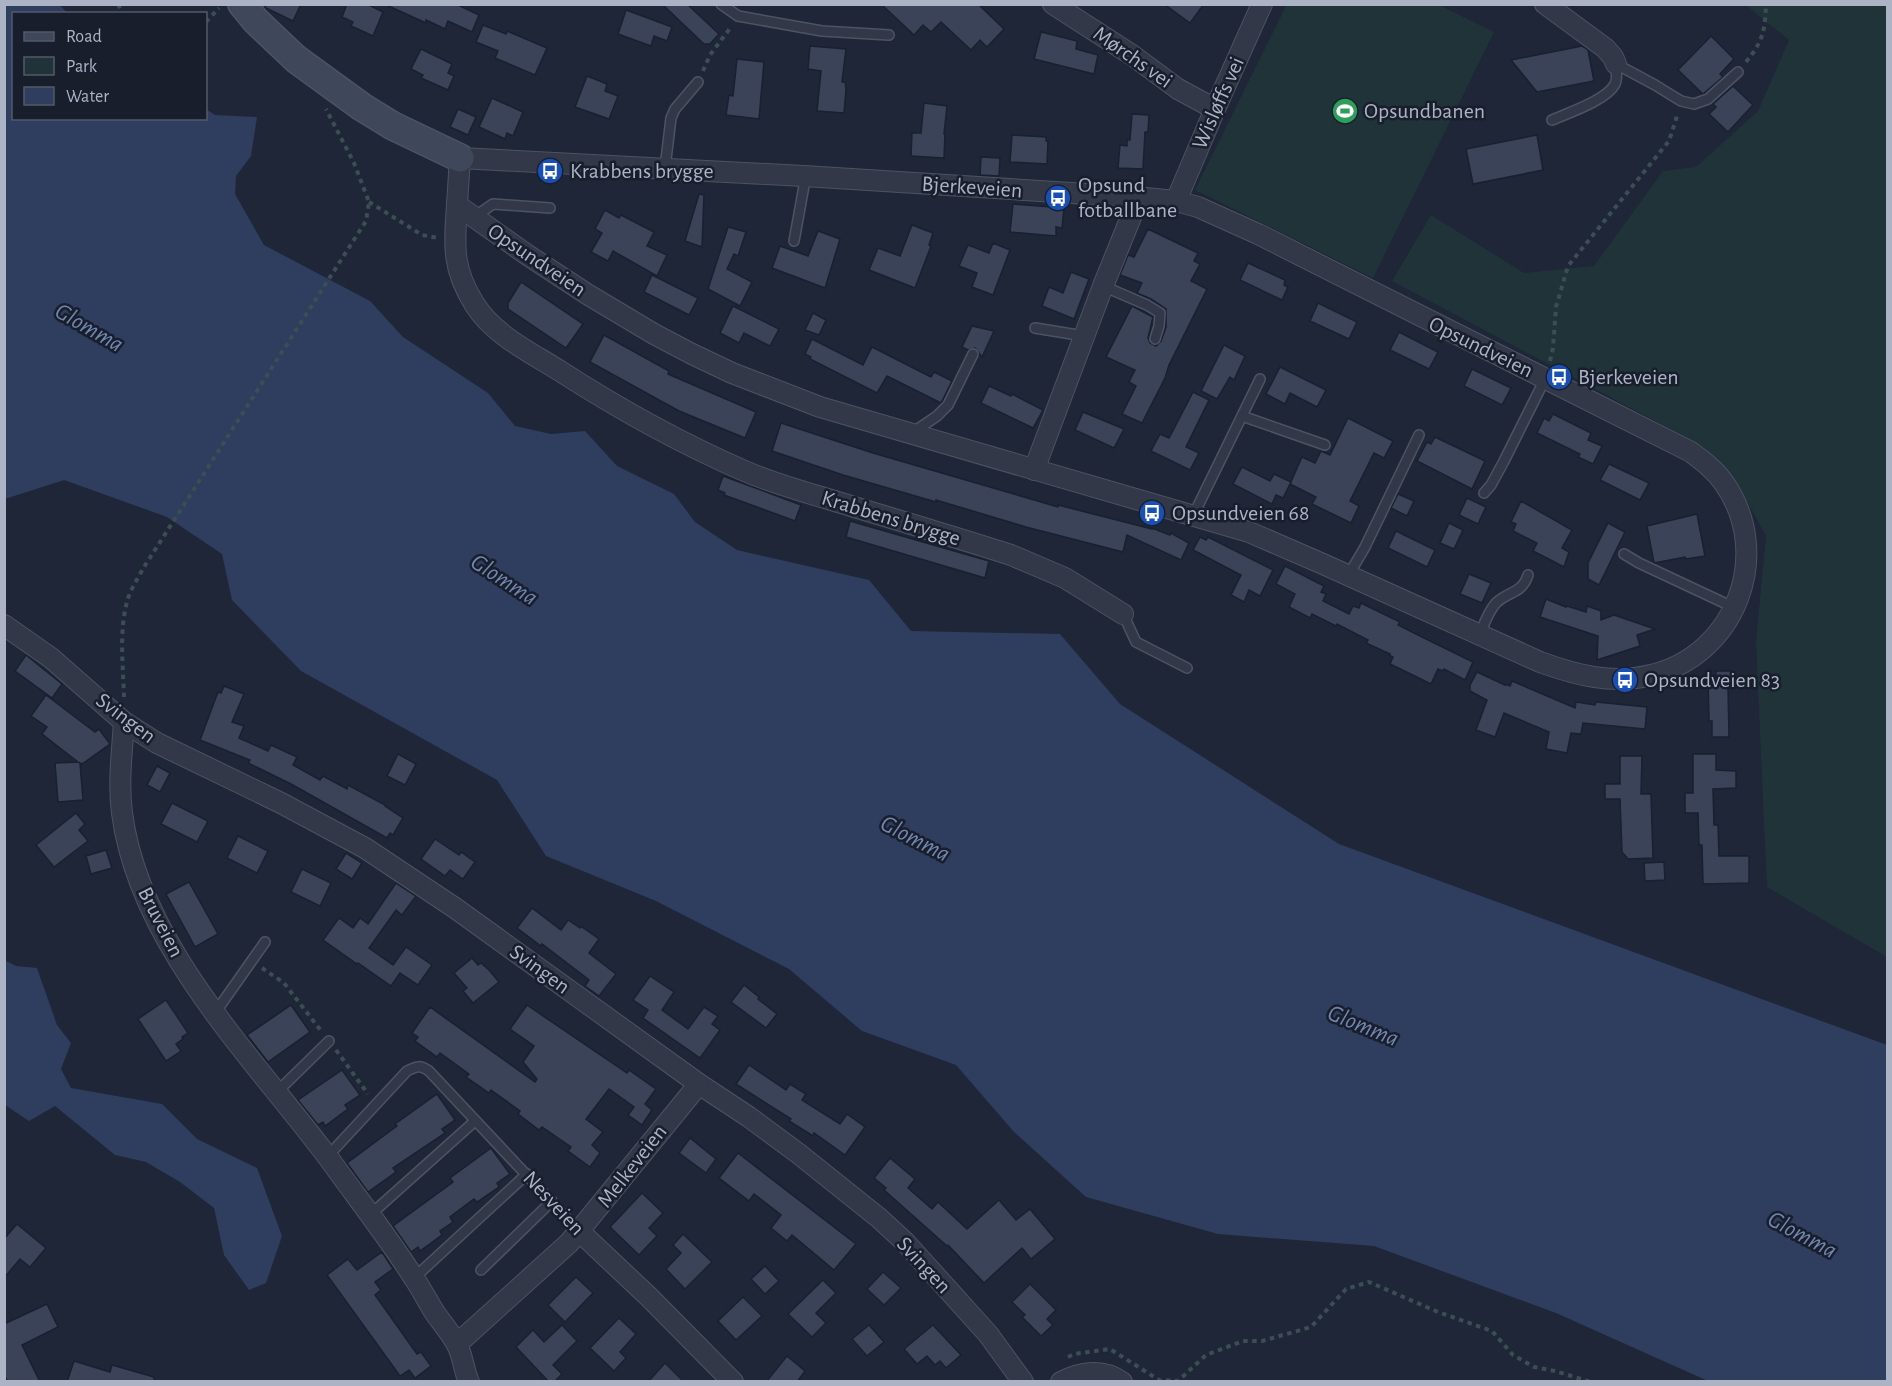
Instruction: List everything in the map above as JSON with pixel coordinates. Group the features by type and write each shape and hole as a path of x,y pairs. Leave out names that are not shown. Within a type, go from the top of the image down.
{"street":[{"name":"Mørchs vei","path":"1053,4 1132,55 1178,89 1215,109"},
{"name":"Wisløffs vei","path":"1176,201 1262,4"},
{"path":"1545,4 1605,48 1616,64"},
{"path":"231,6 256,21 296,59 363,107 393,126 460,158 457,205"},
{"name":"Bjerkeveien","path":"460,158 804,176 1176,201"},
{"path":"1034,470 1102,286 1131,217 1135,197"},
{"name":"Opsundveien","path":"457,205 587,294 692,354 732,373 808,403 1249,532 1540,662 1572,674 1594,678 1637,677 1665,671 1692,656 1723,628 1741,595 1745,579 1745,542 1742,525 1731,494 1715,472 1683,447 1258,234 1197,207 1176,201"},
{"name":"Krabbens brygge","path":"457,205 454,240 456,265 476,307 504,336 605,400 748,472 804,492 1041,566 1123,614"},
{"name":"Svingen","path":"4,626 51,658 124,722 157,743 281,803 365,848 455,908 783,1142 879,1218 904,1242 988,1334 1023,1382"},
{"name":"Bruveien","path":"124,722 121,762 122,812 129,848 139,881 161,929 215,1013 327,1157 414,1278 435,1313 458,1344 469,1382"},
{"name":"Melkeveien","path":"458,1344 580,1232 699,1084"},
{"name":"Nesveien","path":"580,1232 733,1382"},
{"path":"1061,1382 1079,1374 1092,1372 1106,1374 1122,1382"}],"lane":[{"path":"721,4 738,16 822,31 889,35"},
{"path":"1616,64 1681,101 1694,104 1708,99 1738,72"},
{"path":"1552,120 1585,105 1613,87 1617,80 1616,64"},
{"path":"664,168 671,118 675,109 698,82"},
{"path":"794,241 804,176"},
{"path":"474,217 493,204 550,208"},
{"path":"1102,286 1160,313 1155,339"},
{"path":"1035,328 1084,336"},
{"path":"910,434 937,416 948,405 973,354"},
{"path":"1484,493 1504,461 1545,379"},
{"path":"1193,516 1260,380"},
{"path":"1242,416 1325,445"},
{"path":"1348,576 1365,547 1419,435"},
{"path":"1624,554 1735,608"},
{"path":"1480,634 1494,604 1526,584 1528,575"},
{"path":"1123,614 1136,642 1186,668"},
{"path":"215,1013 266,942"},
{"path":"276,1093 329,1041"},
{"name":"Nesveien","path":"376,1105 407,1071 416,1066 422,1066 580,1232"},
{"path":"327,1157 376,1105"},
{"path":"370,1215 475,1120"},
{"path":"414,1278 527,1174"},
{"path":"481,1270 552,1201"}],"path":[{"path":"1738,72 1756,50 1763,37 1766,4"},
{"path":"207,21 231,6"},
{"path":"698,82 710,55 738,16"},
{"path":"1545,379 1553,348 1556,307 1568,266 1669,141 1681,101"},
{"path":"124,722 123,658 127,601 144,567 366,221 369,202 354,163 324,105"},
{"path":"369,202 422,236 454,240"},
{"path":"252,961 285,982 376,1105"},
{"path":"1066,1359 1074,1353 1110,1349 1159,1380 1178,1381 1206,1355 1243,1341 1262,1341 1311,1327 1346,1289 1369,1282 1438,1312 1492,1331 1512,1355 1534,1367 1591,1382"}],"green space":[{"name":"Opsundbanen","path":"1287,4 1439,5 1494,32 1373,278 1195,190"},
{"path":"1746,5 1887,5 1887,957 1767,887 1756,642 1766,536 1739,486 1704,447 1392,281 1431,215 1524,273 1594,266 1663,171 1696,167 1758,111 1789,40"}],"water":[{"name":"Glomma","path":"4,5 56,5 66,12 12,12 12,120 207,120 207,110 215,115 257,117 251,156 236,176 235,194 264,245 370,301 403,337 488,393 515,426 551,434 585,431 617,466 674,494 695,522 737,550 869,580 911,631 1060,634 1120,704 1339,844 1887,1045 1887,1381 1708,1381 1556,1313 1374,1246 1218,1234 1086,1197 1014,1132 956,1065 862,1031 789,969 656,901 546,856 497,780 301,671 232,600 222,554 167,517 64,480 5,499"},
{"path":"4,960 16,966 37,968 57,1025 71,1043 61,1069 71,1088 162,1104 197,1139 257,1168 282,1236 266,1283 249,1290 224,1255 214,1208 180,1182 146,1162 115,1155 55,1106 29,1121 5,1105"}],"building":[{"path":"263,4 301,4 293,21 266,8"},
{"path":"347,4 367,4 383,12 373,36 351,26 353,22 342,17"},
{"path":"384,4 456,4 479,15 472,32 448,21 445,29"},
{"path":"662,4 687,4 719,34 710,44 704,44"},
{"path":"881,4 978,4 1004,29 987,47 980,40 971,50 941,22 931,32 923,25 914,35"},
{"path":"1164,4 1204,4 1190,23"},
{"path":"626,10 672,27 667,41 654,36 651,46 618,34"},
{"path":"483,25 506,34 507,31 547,48 535,75 495,58 498,51 476,42"},
{"path":"1041,32 1077,41 1076,49 1098,55 1094,74 1034,59"},
{"path":"1711,36 1734,59 1720,74 1723,77 1703,94 1678,70"},
{"path":"810,46 846,49 842,82 845,82 846,89 844,113 817,111 821,71 808,69"},
{"path":"1582,46 1588,50 1594,81 1537,92 1511,60"},
{"path":"421,49 452,64 448,73 454,76 448,90 421,78 423,75 411,69"},
{"path":"737,59 764,62 759,119 726,115 729,95 733,96"},
{"path":"587,76 607,84 605,91 618,96 609,119 575,107"},
{"path":"1733,86 1753,105 1728,132 1709,114 1716,107 1713,104"},
{"path":"492,98 523,112 513,136 507,133 505,139 479,127"},
{"path":"924,103 947,106 944,158 911,156 912,133 921,133"},
{"path":"458,109 476,117 468,135 450,127"},
{"path":"1132,114 1149,115 1148,132 1145,132 1143,169 1118,168 1120,145 1127,146 1127,140 1130,140"},
{"path":"1012,135 1046,137 1048,141 1047,164 1010,162"},
{"path":"1537,135 1543,170 1473,184 1466,149"},
{"path":"981,157 1000,158 999,176 980,175"},
{"path":"699,194 704,195 702,247 685,241"},
{"path":"1013,204 1064,208 1062,228 1056,227 1056,236 1010,232"},
{"path":"605,210 619,218 621,215 654,232 647,246 667,255 657,276 613,251 608,261 591,252 602,233 595,229"},
{"path":"912,225 933,233 929,245 931,246 915,288 869,270 878,248 900,256"},
{"path":"728,227 746,232 738,256 734,254 727,269 752,282 740,306 708,289"},
{"path":"1148,229 1198,253 1194,261 1200,264 1191,281 1207,289 1142,423 1122,414 1136,386 1129,382 1135,370 1106,357 1132,306 1153,317 1148,338 1150,343 1156,346 1161,341 1166,327 1166,309 1137,293 1142,283 1120,275 1128,255 1134,257"},
{"path":"818,231 840,239 825,288 772,268 780,246 808,256"},
{"path":"993,243 1010,250 993,295 972,287 977,273 959,266 968,245 989,253"},
{"path":"1248,263 1285,280 1284,285 1288,287 1282,300 1240,280"},
{"path":"1071,272 1089,279 1074,319 1042,306 1049,287 1063,293"},
{"path":"652,275 698,298 689,315 644,292"},
{"path":"521,282 583,324 566,348 508,309 508,303"},
{"path":"1318,303 1357,322 1349,339 1310,321"},
{"path":"733,306 779,329 770,346 744,333 739,343 720,333"},
{"path":"813,313 826,320 819,335 805,330"},
{"path":"972,326 994,331 982,357 975,348 968,350 962,347"},
{"path":"1399,332 1438,352 1429,369 1390,350"},
{"path":"604,335 669,371 668,374 756,412 745,438 679,411 590,362"},
{"path":"812,339 863,365 872,347 931,377 934,372 952,381 941,403 887,376 877,393 810,359 811,357 805,354"},
{"path":"1224,345 1245,356 1234,380 1230,377 1217,399 1201,391"},
{"path":"1280,367 1326,390 1317,407 1290,393 1285,404 1266,394"},
{"path":"1472,369 1511,388 1502,405 1464,386"},
{"path":"989,386 1011,396 1012,394 1043,410 1033,428 981,403"},
{"path":"1193,392 1209,400 1186,447 1199,453 1190,470 1151,451 1160,434 1169,438"},
{"path":"1083,412 1124,429 1114,448 1075,430"},
{"path":"1553,414 1591,433 1588,440 1602,446 1593,464 1578,457 1580,454 1537,433 1544,418 1549,421"},
{"path":"1348,418 1393,441 1384,458 1374,453 1350,501 1359,506 1351,523 1312,504 1316,497 1290,484 1302,457 1315,463 1321,451 1330,455"},
{"path":"781,423 873,453 1058,507 1058,505 1152,528 1170,535 1171,533 1189,543 1181,560 1127,535 1123,552 843,475 772,451"},
{"path":"1435,437 1485,461 1472,489 1417,461 1427,442 1431,444"},
{"path":"1609,464 1649,483 1640,500 1600,480"},
{"path":"1242,467 1270,481 1274,474 1291,482 1283,498 1276,495 1272,504 1233,484"},
{"path":"723,476 801,505 795,521 724,495 725,493 718,490"},
{"path":"1398,494 1414,501 1407,516 1391,508"},
{"path":"1467,498 1486,507 1478,524 1459,515"},
{"path":"1521,501 1572,530 1562,548 1569,552 1564,567 1533,551 1537,543 1513,531 1516,524 1511,522"},
{"path":"1697,514 1705,556 1654,563 1647,526"},
{"path":"850,521 989,561 985,578 846,537"},
{"path":"1449,523 1463,530 1454,549 1440,543"},
{"path":"1608,523 1625,532 1599,585 1588,579 1588,563"},
{"path":"1396,531 1435,550 1427,567 1388,548"},
{"path":"1200,537 1206,540 1208,537 1273,570 1260,596 1249,590 1244,602 1231,595 1241,575 1193,550"},
{"path":"1285,566 1324,586 1321,592 1326,594 1323,601 1349,614 1353,606 1359,608 1361,603 1400,622 1398,625 1473,662 1465,680 1444,669 1443,671 1438,669 1431,684 1390,664 1393,657 1366,643 1368,640 1337,624 1336,626 1312,614 1310,618 1289,607 1295,594 1276,584"},
{"path":"1469,574 1491,583 1482,603 1460,594"},
{"path":"1546,599 1586,612 1587,606 1601,611 1601,620 1614,615 1655,629 1637,635 1640,646 1597,660 1598,636 1540,617"},
{"path":"26,655 62,684 52,698 15,671"},
{"path":"1716,671 1733,671 1733,687 1728,687 1729,737 1712,737 1712,721 1709,721 1708,678 1716,678"},
{"path":"1477,672 1505,685 1510,686 1512,681 1575,708 1576,702 1647,707 1645,729 1583,723 1581,734 1571,733 1567,753 1546,749 1549,732 1504,713 1495,737 1476,730 1487,700 1470,691 1470,685"},
{"path":"224,686 244,694 232,722 244,726 239,738 268,751 271,745 297,757 293,765 320,780 323,776 347,789 348,785 385,805 403,818 393,835 390,833 387,838 291,784 248,763 250,760 200,740 218,692 221,693"},
{"path":"46,695 95,732 99,729 110,744 82,764 80,763 83,800 58,802 55,763 78,762 42,734 47,727 31,716"},
{"path":"398,754 416,764 405,785 387,776"},
{"path":"1693,754 1716,754 1716,770 1736,771 1736,788 1713,789 1714,825 1718,825 1719,856 1749,856 1749,883 1703,884 1698,813 1685,813 1685,793 1693,793"},
{"path":"1620,756 1642,756 1641,794 1651,794 1653,858 1628,859 1622,852 1620,799 1605,799 1605,784 1620,784"},
{"path":"157,766 170,773 160,792 147,785"},
{"path":"172,803 208,821 197,842 161,824"},
{"path":"76,813 85,824 79,830 88,841 54,867 36,845"},
{"path":"238,836 268,851 257,873 227,858"},
{"path":"435,839 459,855 461,852 475,862 463,879 450,870 445,876 421,859"},
{"path":"106,850 112,868 91,874 86,856"},
{"path":"346,853 362,863 352,879 336,869"},
{"path":"1664,862 1665,880 1645,881 1644,863"},
{"path":"302,869 331,883 320,906 291,892"},
{"path":"189,882 218,934 195,947 166,894"},
{"path":"396,883 416,896 402,915 396,910 369,948 393,965 406,947 432,965 418,985 400,973 391,986 323,940 339,918 353,928 360,918 368,924"},
{"path":"532,908 561,930 568,920 599,939 589,953 616,974 599,996 585,986 589,980 517,928"},
{"path":"472,958 478,965 481,963 489,970 499,982 473,1003 463,991 467,988 454,973"},
{"path":"650,976 674,992 662,1010 688,1029 704,1007 718,1016 712,1024 720,1030 700,1058 643,1018 648,1010 633,1000"},
{"path":"744,985 777,1014 766,1028 731,1002"},
{"path":"166,1000 188,1033 176,1044 181,1051 166,1061 138,1019"},
{"path":"291,1005 310,1032 268,1062 247,1035"},
{"path":"527,1005 627,1073 629,1070 656,1089 645,1104 652,1110 642,1125 628,1115 634,1107 609,1089 586,1119 603,1132 592,1145 600,1153 590,1167 568,1151 571,1147 542,1127 539,1130 518,1114 520,1111 491,1090 489,1093 466,1077 469,1074 440,1053 437,1057 415,1041 418,1037 412,1033 430,1007 535,1082 537,1079 523,1062 534,1046 510,1029"},
{"path":"749,1065 786,1090 790,1084 806,1094 802,1100 840,1124 847,1114 865,1127 845,1155 814,1133 813,1136 789,1121 791,1119 736,1084"},
{"path":"342,1070 360,1095 345,1105 348,1109 325,1126 323,1122 318,1125 298,1100"},
{"path":"437,1094 455,1120 442,1129 445,1133 393,1168 396,1172 368,1192 347,1163"},
{"path":"690,1138 716,1159 706,1173 679,1153"},
{"path":"491,1148 510,1174 497,1183 499,1187 477,1202 474,1199 450,1217 453,1222 440,1231 442,1235 420,1251 418,1247 411,1252 393,1226 453,1182 450,1178"},
{"path":"738,1153 856,1244 834,1270 792,1235 787,1241 771,1228 781,1215 754,1194 749,1201 719,1178"},
{"path":"890,1158 915,1179 908,1188 932,1209 938,1202 967,1229 999,1200 1016,1220 1030,1209 1055,1239 1031,1259 1022,1248 984,1283 948,1245 884,1190 886,1188 874,1178"},
{"path":"642,1193 663,1213 649,1228 657,1236 639,1255 610,1227"},
{"path":"17,1224 46,1248 30,1267 20,1259 4,1278 4,1239"},
{"path":"683,1234 712,1262 685,1289 666,1269 681,1253 673,1245"},
{"path":"382,1252 393,1269 375,1282 381,1290 375,1295 417,1354 421,1352 431,1366 415,1378 409,1370 400,1376 327,1275 348,1259 357,1270"},
{"path":"765,1266 779,1281 765,1294 751,1279"},
{"path":"883,1272 901,1288 884,1305 867,1289"},
{"path":"576,1277 593,1293 565,1322 548,1305"},
{"path":"823,1280 836,1293 816,1313 826,1323 812,1337 788,1314"},
{"path":"1030,1284 1056,1310 1047,1319 1053,1325 1041,1336 1022,1317 1025,1315 1012,1302"},
{"path":"743,1297 762,1316 736,1340 718,1321"},
{"path":"47,1304 58,1327 22,1345 40,1382 8,1382 4,1375 4,1324"},
{"path":"619,1318 636,1334 620,1352 626,1358 614,1371 590,1348"},
{"path":"562,1325 577,1341 553,1365 562,1374 554,1382 549,1382 516,1347 533,1330 544,1342"},
{"path":"869,1325 884,1342 867,1356 852,1339"},
{"path":"933,1325 961,1355 946,1368 940,1361 935,1365 927,1356 917,1364 904,1349"},
{"path":"787,1356 805,1371 797,1382 766,1382"},
{"path":"74,1361 110,1372 112,1365 154,1377 154,1382 67,1382"},
{"path":"665,1363 684,1382 648,1382"}],"place":[{"name":"Opsundbanen","path":"1345,111"},
{"name":"Krabbens brygge","path":"550,171"},
{"name":"Opsund fotballbane","path":"1058,198"},
{"name":"Bjerkeveien","path":"1559,377"},
{"name":"Opsundveien 68","path":"1152,513"},
{"name":"Opsundveien 83","path":"1625,680"}]}
